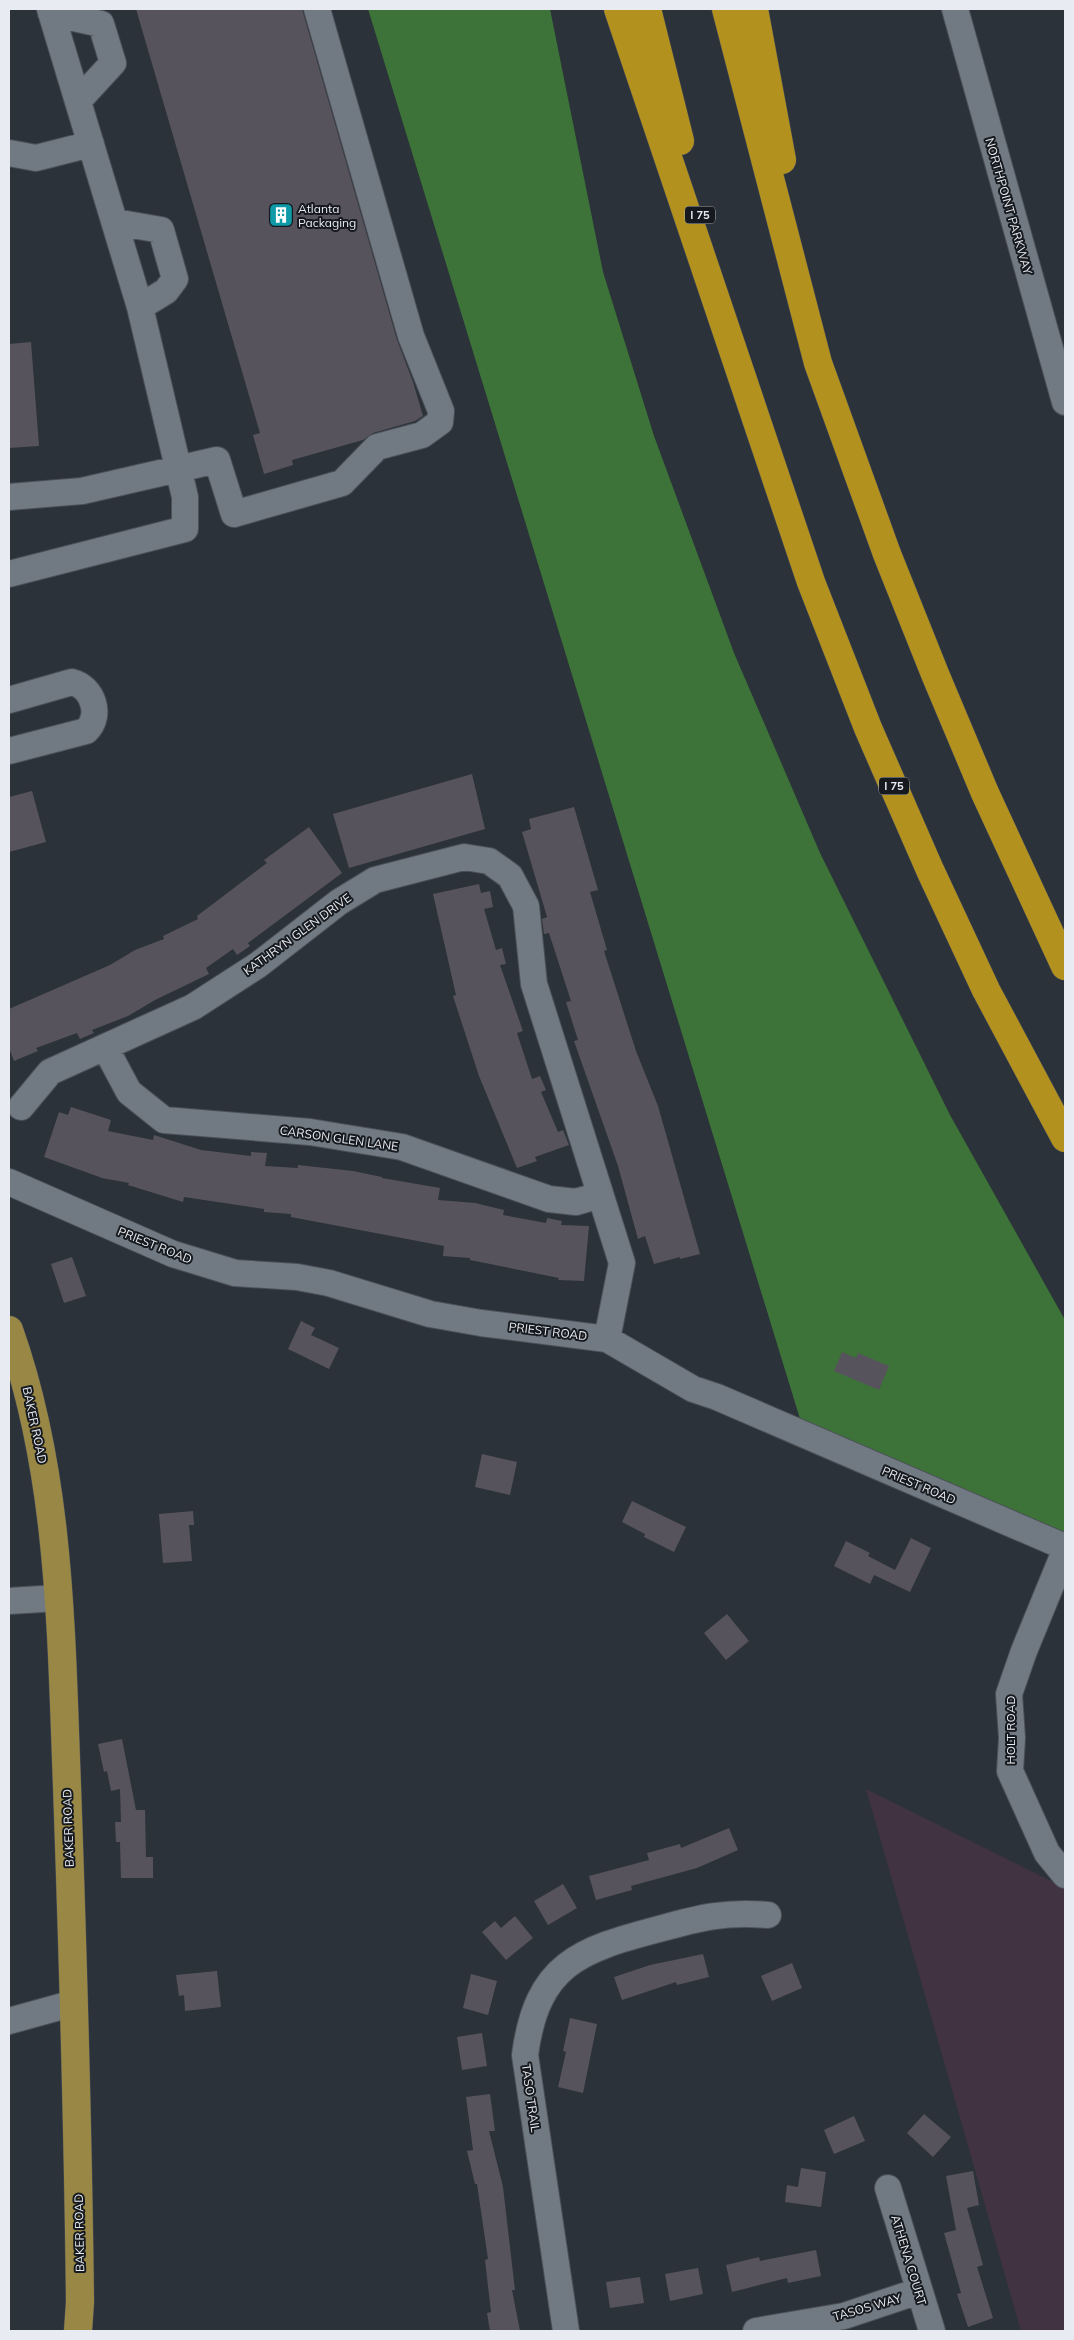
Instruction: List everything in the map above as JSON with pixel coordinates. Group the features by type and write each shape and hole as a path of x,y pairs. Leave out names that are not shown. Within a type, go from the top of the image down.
{"highway":[{"path":"618,9 755,420"},
{"name":"I 75","path":"647,9 677,131 755,420 811,582 868,728 930,870 986,990 1065,1138"},
{"path":"726,9 818,363 887,554 935,674 985,792 1065,966"},
{"path":"754,9 818,363"}],"main road":[{"name":"BAKER ROAD","path":"9,1330 25,1374 42,1454 54,1532 62,1663 74,2003 80,2302 78,2331"}],"street":[{"path":"9,497 82,491 177,471 217,460 234,514 342,483 377,447 422,435 440,422 441,411 411,336 317,9"},
{"name":"NORTHPOINT PARKWAY","path":"955,9 1065,402"},
{"path":"9,574 184,529 185,497 177,471 140,307 51,11"},
{"path":"51,11 101,24 113,62 78,101"},
{"path":"9,153 36,158 91,144"},
{"path":"115,222 160,230 175,279 166,291 140,307"},
{"path":"9,700 72,682 81,685 86,690 91,698 94,712 90,727 86,731 9,751"},
{"name":"KATHRYN GLEN DRIVE","path":"21,1107 50,1072 193,1006 258,965 339,902 375,880 464,856 489,861 510,876 526,906 534,984 622,1263 607,1338"},
{"name":"CARSON GLEN LANE","path":"105,1047 128,1092 164,1120 310,1132 402,1147 549,1199 576,1202 600,1195"},
{"name":"PRIEST ROAD","path":"9,1182 173,1254 235,1273 297,1277 329,1284 430,1314 481,1323 607,1338 693,1389 717,1397 1065,1549"},
{"name":"HOLT ROAD","path":"1065,1549 1009,1694 1012,1738 1010,1772 1048,1853 1065,1875"},
{"path":"9,1601 58,1598"},
{"name":"TASO TRAIL","path":"566,2331 525,2055 528,2029 545,1988 577,1956 614,1941 722,1914 768,1916"},
{"path":"9,2021 74,2003"},
{"name":"ATHENA COURT","path":"888,2188 932,2331"},
{"name":"TASOS WAY","path":"756,2331 844,2316 919,2291"}],"shaded area":[{"path":"866,1789 1065,1888 1065,2331 1021,2331"}],"green space":[{"path":"368,9 550,9 603,272 654,436 734,653 820,853 950,1115 1065,1320 1065,1539 808,1445"}],"building":[{"name":"Atlanta Packaging","path":"136,9 302,9 397,340 413,382 423,416 415,421 373,433 363,440 292,460 293,465 264,474 253,435 260,433"},
{"path":"31,342 39,446 9,448 9,344"},
{"path":"472,774 485,829 349,868 333,814"},
{"path":"32,791 46,842 9,852 9,797"},
{"path":"574,807 598,890 590,892 607,950 604,951 636,1051 658,1106 700,1254 654,1264 645,1236 638,1239 618,1166 574,1041 578,1040 566,1002 571,1001 549,933 544,934 542,919 547,917 522,832 531,829 529,819"},
{"path":"309,827 342,873 248,943 250,946 237,955 233,949 206,968 209,974 155,1000 128,1016 92,1030 94,1033 80,1039 77,1033 36,1048 38,1051 14,1061 9,1048 9,1009 110,965 135,950 164,939 163,936 198,919 197,916 267,863 264,860"},
{"path":"479,884 481,893 490,891 493,907 484,909 496,950 502,948 506,964 500,965 523,1031 517,1033 532,1079 540,1076 546,1090 541,1092 558,1132 563,1130 569,1145 535,1157 537,1161 517,1168 479,1076 453,996 456,995 433,894"},
{"path":"71,1107 111,1120 108,1131 153,1140 154,1135 201,1150 251,1156 251,1152 267,1153 265,1166 298,1168 298,1165 353,1171 440,1188 438,1200 475,1203 504,1210 503,1215 546,1223 547,1218 562,1221 561,1225 589,1226 584,1281 558,1280 559,1278 470,1260 470,1258 443,1256 444,1246 291,1217 291,1214 264,1212 264,1209 184,1197 183,1202 128,1185 129,1183 102,1178 44,1157 59,1112 68,1115"},
{"path":"72,1257 86,1296 64,1303 51,1264"},
{"path":"301,1321 315,1328 311,1335 339,1348 329,1369 288,1349"},
{"path":"842,1352 856,1358 858,1353 889,1366 879,1390 834,1371"},
{"path":"482,1454 517,1462 510,1495 475,1487"},
{"path":"632,1501 686,1527 674,1552 644,1537 645,1534 622,1522"},
{"path":"193,1511 194,1525 189,1525 192,1561 163,1563 159,1514"},
{"path":"911,1538 931,1548 910,1592 874,1575 870,1584 834,1566 846,1541 870,1553 868,1556 895,1570"},
{"path":"727,1614 749,1641 726,1660 704,1633"},
{"path":"122,1739 136,1810 145,1810 146,1857 153,1857 153,1878 121,1878 120,1842 116,1842 115,1822 121,1822 120,1789 111,1791 107,1771 104,1772 98,1744"},
{"path":"729,1828 738,1850 697,1868 631,1886 632,1890 596,1900 589,1876 649,1860 647,1853 680,1844 681,1848"},
{"path":"563,1884 577,1908 548,1925 534,1901"},
{"path":"515,1916 533,1938 506,1960 482,1932 495,1921 501,1928"},
{"path":"703,1954 709,1977 677,1985 676,1982 622,2000 614,1977 650,1965"},
{"path":"792,1963 802,1988 772,2001 761,1976"},
{"path":"217,1971 221,2007 185,2011 184,1995 179,1996 176,1975"},
{"path":"471,1974 497,1981 488,2015 463,2008"},
{"path":"570,2018 597,2024 583,2093 558,2087 566,2052 563,2051"},
{"path":"482,2033 487,2066 462,2070 457,2037"},
{"path":"490,2094 495,2131 489,2131 503,2187 515,2290 512,2290 520,2331 490,2331 487,2313 491,2312 485,2260 488,2259 477,2184 475,2184 467,2151 473,2150 466,2097"},
{"path":"924,2114 951,2137 933,2157 907,2133"},
{"path":"854,2116 865,2141 834,2154 824,2130"},
{"path":"801,2168 826,2172 821,2207 785,2202 787,2185 798,2187"},
{"path":"973,2171 979,2205 967,2208 983,2265 977,2267 993,2318 968,2327 957,2294 961,2293 944,2233 956,2230 946,2176"},
{"path":"816,2250 821,2276 788,2283 787,2278 732,2292 726,2265 759,2257 760,2261"},
{"path":"698,2268 703,2294 670,2301 665,2274"},
{"path":"640,2277 644,2303 610,2308 606,2282"}],"place":[{"name":"Atlanta Packaging","path":"281,215"}]}
